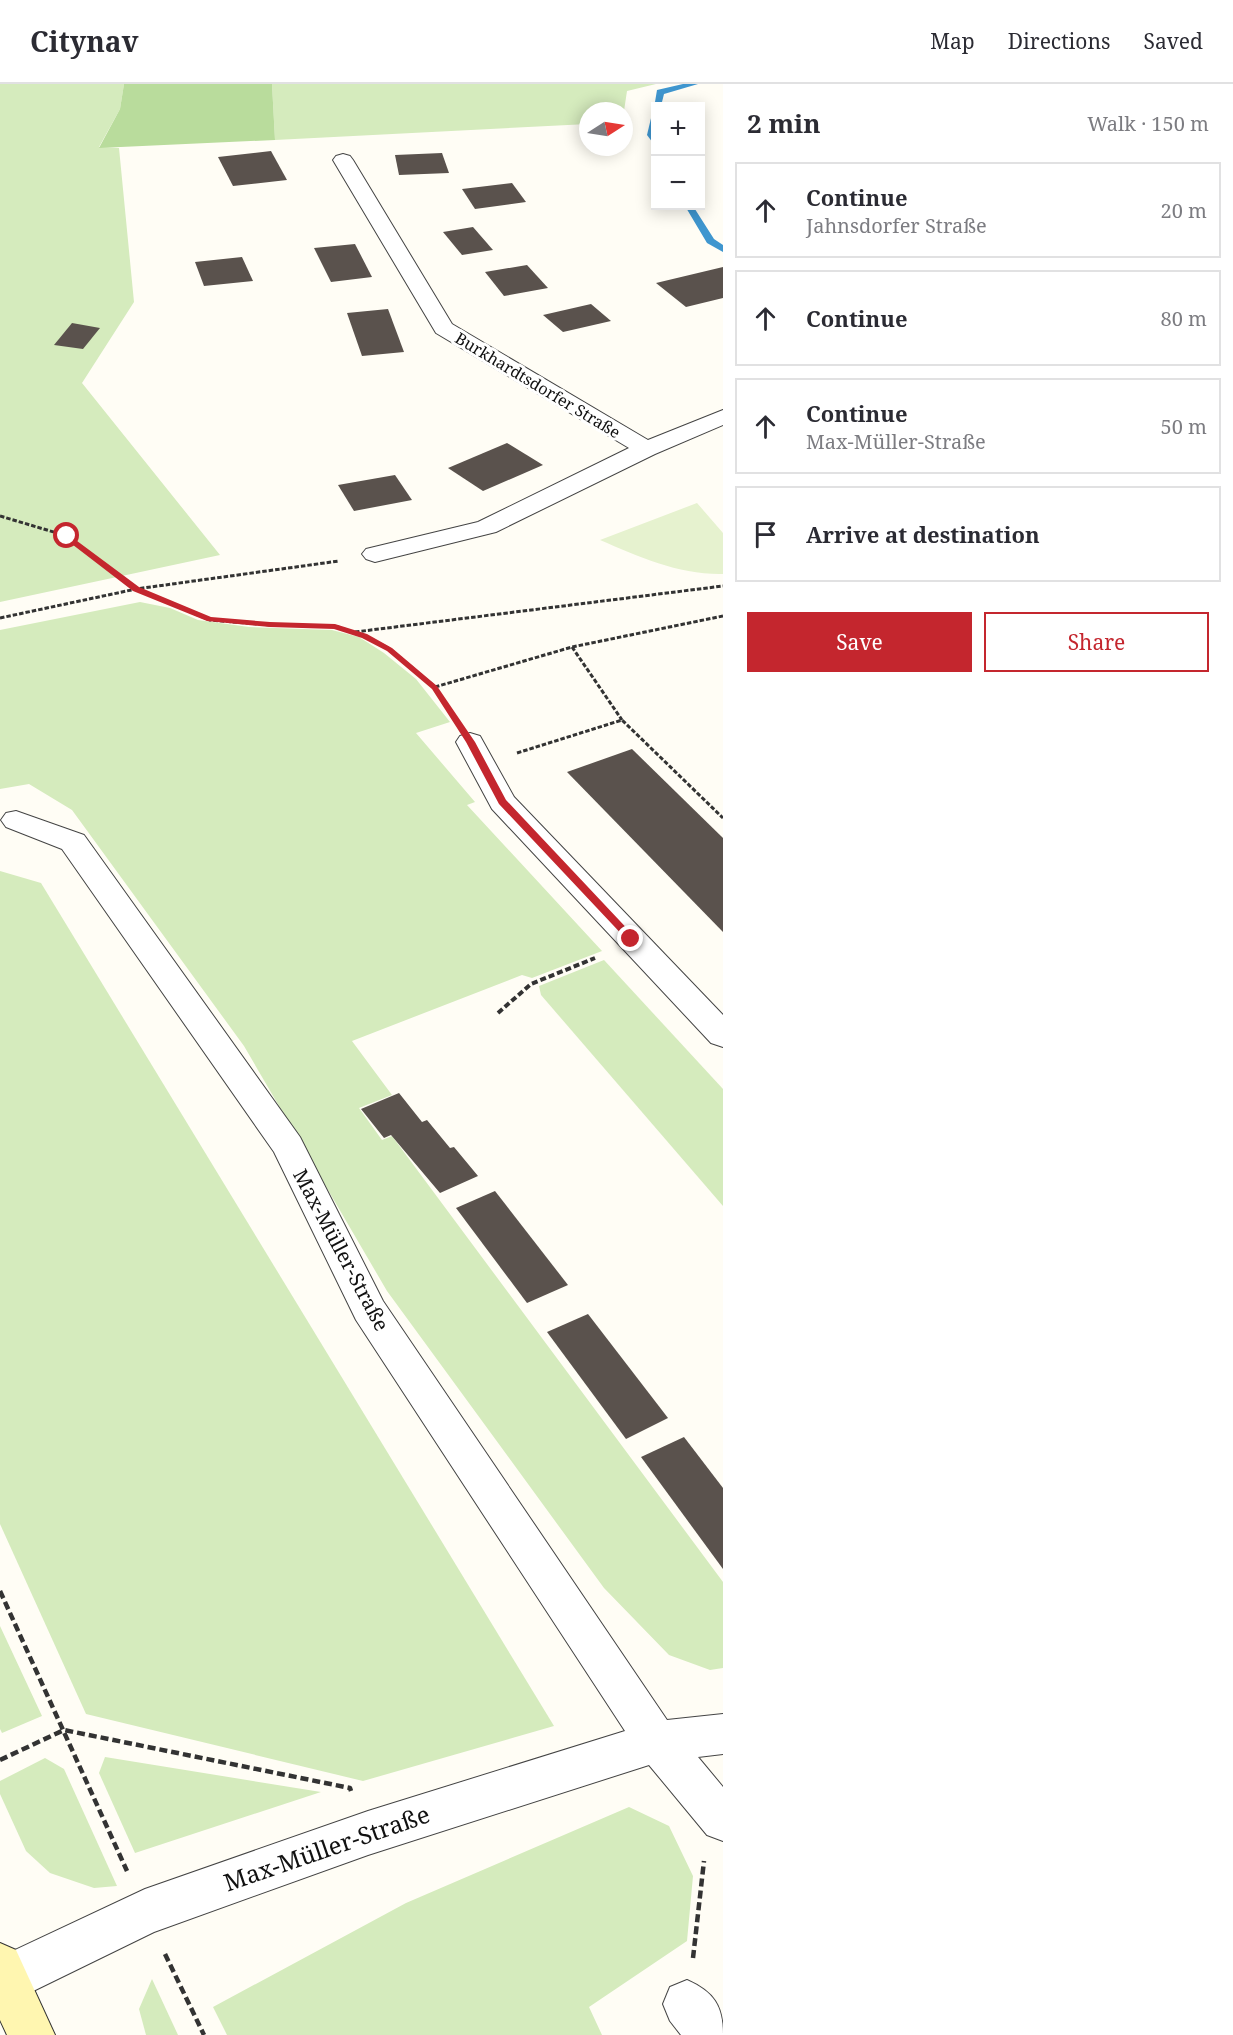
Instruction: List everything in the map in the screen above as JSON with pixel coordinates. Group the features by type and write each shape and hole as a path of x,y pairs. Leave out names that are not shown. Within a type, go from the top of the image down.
{"main road":[{"path":"3,1973 31,2035"}],"street":[{"name":"Burkhardtsdorfer Straße","path":"343,160 444,328 646,449"},
{"name":"Burkhardtsdorfer Straße","path":"375,554 487,527 646,449 723,417"},
{"path":"476,753 502,802 723,1035"},
{"name":"Max-Müller-Straße","path":"16,820 72,842 288,1146 369,1310 657,1742 717,1813"},
{"name":"Max-Müller-Straße","path":"3,1973 145,1912 368,1833 657,1742 723,1734"}],"path":[{"path":"0,516 67,536 136,589 210,620 270,625 335,626 390,649 435,687 476,753 622,720"},
{"path":"0,618 136,589 375,554"},
{"path":"353,632 723,586"},
{"path":"435,687 572,647 723,616"},
{"path":"572,647 622,720 723,818"},
{"path":"498,1013 531,984 604,954"},
{"path":"0,1591 145,1912 204,2035"},
{"path":"0,1760 64,1730 350,1788 368,1833"},
{"path":"698,2020 717,1813"}],"green space":[{"path":"0,84 124,84 120,109 99,147 119,148 134,302 82,383 220,555 0,602"},
{"path":"124,84 272,84 275,140 99,148 120,109"},
{"path":"272,84 656,84 627,91 625,102 579,102 579,124 275,140"},
{"path":"697,503 723,533 723,574 691,572 675,568 600,540"},
{"path":"140,602 170,608 198,620 249,627 332,630 359,637 384,653 416,679 450,722 416,733 475,802 467,805 602,951 532,978 522,975 352,1041 392,1095 359,1108 382,1140 392,1136 723,1582 723,1668 710,1670 669,1655 604,1588 387,1291 244,1046 72,810 29,784 0,789 0,630"},
{"path":"0,871 41,883 554,1726 363,1781 86,1714 0,1524"},
{"path":"604,960 723,1089 723,1206 541,995 539,986"},
{"path":"0,1626 42,1716 2,1733 0,1729"},
{"path":"105,1757 321,1792 135,1853 99,1773"},
{"path":"45,1758 64,1769 117,1886 94,1888 50,1873 26,1851 0,1794 0,1781"},
{"path":"629,1807 669,1826 693,1876 687,1941 589,2007 602,2035 227,2035 213,2007 406,1903"},
{"path":"152,1979 178,2035 146,2035 139,2009"}],"building":[{"path":"271,151 287,180 233,186 218,157"},
{"path":"442,153 449,173 399,175 395,155"},
{"path":"512,183 526,202 475,209 462,189"},
{"path":"473,227 493,250 462,255 443,232"},
{"path":"355,244 372,277 331,282 314,248"},
{"path":"242,257 253,281 204,286 195,262"},
{"path":"527,265 548,288 504,296 485,272"},
{"path":"723,267 723,298 686,307 656,283"},
{"path":"591,304 611,321 563,332 543,315"},
{"path":"388,309 404,352 362,356 347,313"},
{"path":"72,323 100,328 83,349 54,345"},
{"path":"507,443 543,465 483,491 448,468"},
{"path":"395,475 412,500 354,511 338,485"},
{"path":"632,749 723,838 723,932 567,772"},
{"path":"399,1093 422,1122 427,1120 450,1148 454,1147 478,1176 440,1193 391,1135 384,1138 361,1109"},
{"path":"495,1191 568,1285 527,1303 456,1208"},
{"path":"588,1314 668,1418 626,1439 547,1332"},
{"path":"684,1437 723,1488 723,1569 641,1457"}],"waterway":[{"path":"658,102 660,92 694,84"},
{"path":"691,210 710,241 723,249"}],"route":[{"path":"67,536 136,589 210,620 270,625 335,626 365,636 390,649 435,687 470,742 502,802 631,939"}]}
